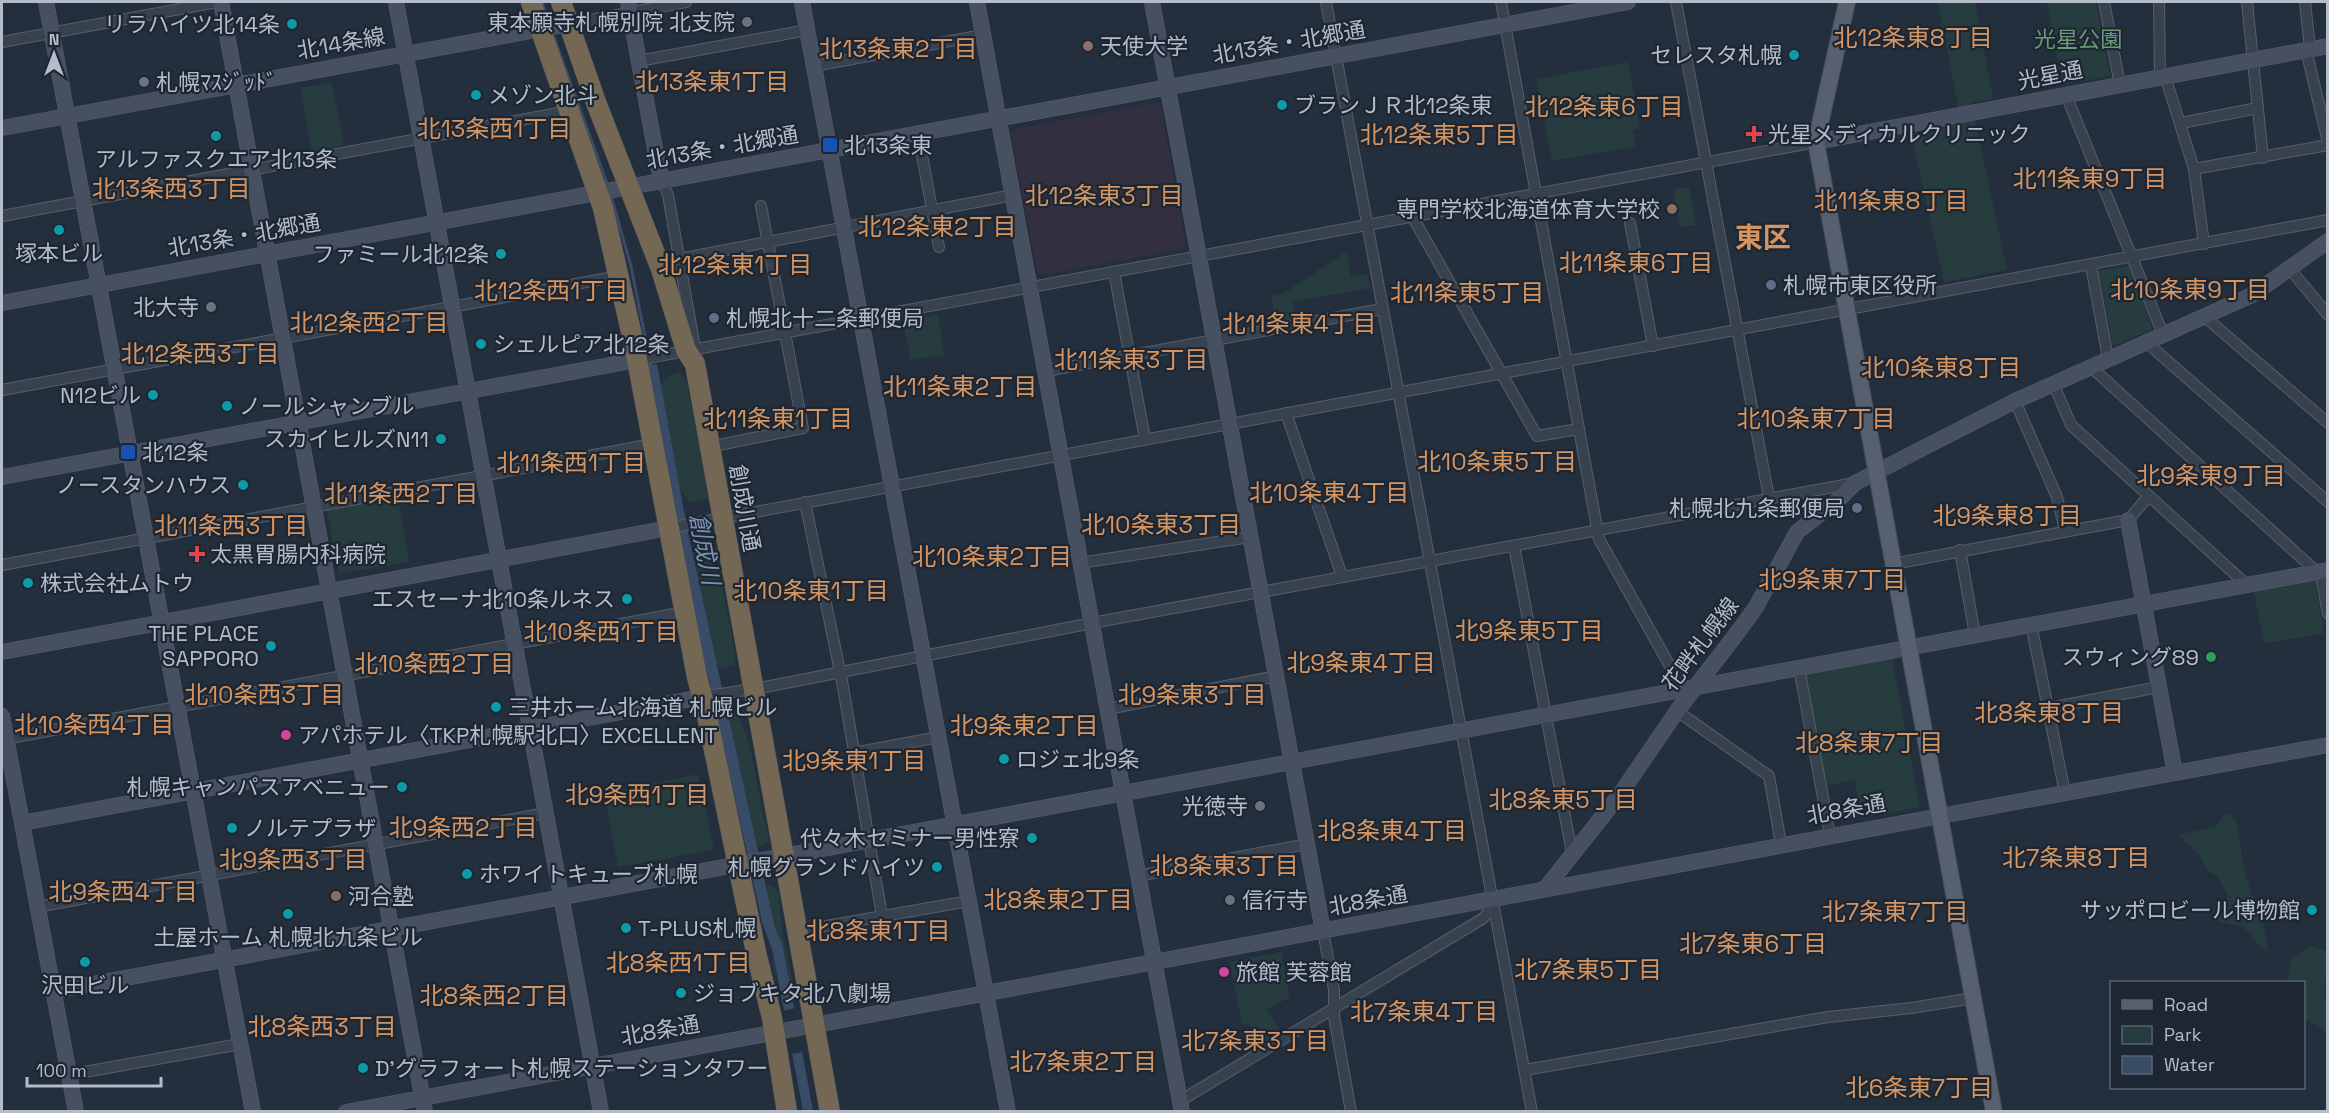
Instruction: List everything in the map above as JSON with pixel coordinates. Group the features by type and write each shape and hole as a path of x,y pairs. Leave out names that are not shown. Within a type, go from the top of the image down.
{"highway":[{"name":"創成川通","path":"531,2 554,26 597,105 613,190 619,276 641,359 653,444 678,527 685,612 713,696 749,863 794,1028 830,1112"},
{"name":"創成川通","path":"561,2 554,26 569,111 661,269 692,354 798,931 794,1028 787,1112"}],"main road":[{"path":"1847,2 1816,142 1994,1112"}],"street":[{"path":"46,2 253,1112"},
{"path":"2,42 219,2 237,85 424,1104"},
{"path":"396,2 602,1112"},
{"name":"北14条線","path":"2,128 554,26 629,7 686,2"},
{"path":"802,2 1008,1112"},
{"path":"977,2 1181,1106 1334,1008 1482,919 1487,914 1492,899"},
{"path":"1152,2 1334,990 1334,1008 1351,1112"},
{"path":"1326,2 1532,1112"},
{"path":"1501,2 1599,540 1680,684 1694,688"},
{"name":"北13条・北郷通","path":"2,303 1506,25 1584,6 1628,2"},
{"path":"1676,2 1769,498"},
{"path":"2104,2 2120,85"},
{"path":"2159,2 2163,77 2181,123 2194,169 2205,244"},
{"path":"2247,2 2263,158"},
{"path":"2194,169 2263,158 2328,144 2308,50 2305,2"},
{"path":"629,7 662,181 668,195 680,259 692,354"},
{"path":"639,61 807,30"},
{"path":"814,66 983,35"},
{"name":"光星通","path":"1816,142 2328,46"},
{"path":"2066,95 2163,334"},
{"path":"2181,123 2258,108"},
{"path":"2,216 569,111"},
{"path":"918,134 939,247"},
{"path":"2,477 657,356 692,354 785,332 1816,142"},
{"path":"680,259 1012,195"},
{"path":"709,447 803,428 761,206"},
{"path":"1412,216 1537,436 1579,429"},
{"path":"2,652 1846,309 2091,266 2328,220"},
{"path":"1630,222 1653,346"},
{"name":"花畔札幌線","path":"1545,889 1620,793 1677,711 1756,607 1797,532 1838,500 1855,483 1957,429 2054,383 2252,295 2328,241"},
{"path":"2091,266 2108,358"},
{"path":"2290,269 2328,315"},
{"path":"1114,272 1145,439"},
{"path":"2,390 619,276"},
{"path":"1046,371 1382,309"},
{"path":"2205,317 2328,423"},
{"path":"2146,342 2328,502"},
{"path":"2091,367 2321,571 2328,614"},
{"path":"2054,383 2071,425 2247,585"},
{"path":"2016,401 2057,497 2065,530"},
{"path":"1286,413 1342,576"},
{"path":"2,565 653,444"},
{"path":"22,823 530,728 754,689 1342,576 1855,483"},
{"path":"1893,564 2128,520 2148,497"},
{"path":"805,502 839,673 882,916"},
{"path":"2128,520 2175,773"},
{"path":"1080,563 1250,537"},
{"path":"1514,546 1572,853"},
{"path":"1960,550 1976,635"},
{"path":"55,991 2321,571"},
{"path":"5,739 685,612"},
{"path":"2031,624 2065,793"},
{"path":"1711,667 1722,683"},
{"path":"1799,668 1830,835"},
{"path":"1108,709 1277,676"},
{"path":"2049,708 2159,687"},
{"path":"1677,711 1769,776 1782,844"},
{"path":"2,716 76,1112"},
{"path":"853,753 939,737"},
{"name":"北8条通","path":"346,1112 424,1104 593,1066 794,1028 1830,835 2328,745"},
{"path":"38,907 546,813"},
{"path":"1138,876 1307,844"},
{"path":"798,931 969,901"},
{"path":"1525,1070 1828,1017 1974,998"},
{"path":"68,1075 240,1044"}],"shaded area":[{"path":"1156,103 1161,107 1186,244 1182,249 1042,275 1037,272 1011,135 1015,129"}],"green space":[{"path":"1938,2 1975,2 1993,99 1971,103 2007,270 1944,282 1911,132 1961,122"},
{"name":"光星公園","path":"2047,2 2096,2 2110,76 2062,85"},
{"path":"1628,62 1640,128 1633,130 1636,146 1552,161 1536,79"},
{"path":"332,82 344,145 312,152 300,88"},
{"path":"1689,187 1696,225 1680,227 1673,189"},
{"path":"1346,252 1351,276 1367,274 1370,288 1293,302 1296,319 1276,323 1271,296 1283,294"},
{"path":"2129,266 2153,329 2113,346 2098,271"},
{"path":"938,314 944,355 911,360 903,321"},
{"path":"680,372 687,383 709,498 690,503 677,484 660,386 667,377"},
{"path":"398,497 409,562 339,574 327,510"},
{"path":"709,546 726,605 736,665 721,668 705,649 691,553 697,547"},
{"path":"2315,581 2324,633 2264,644 2254,592"},
{"path":"1892,658 1920,807 1861,818 1855,780 1825,786 1805,674"},
{"path":"739,715 750,747 769,843 757,847 742,819 727,716"},
{"path":"698,774 714,850 618,867 605,798 617,796 616,791"},
{"path":"2230,813 2238,825 2243,865 2252,896 2260,903 2268,952 2243,926 2218,922 2228,895 2217,875 2209,872 2199,854 2178,835 2217,826 2224,815"},
{"path":"771,885 779,894 782,931 794,988 787,997 773,970 772,947 762,889"},
{"path":"2311,946 2327,951 2325,997 2327,1037 2321,1027 2305,1019 2305,981 2287,981 2292,957"},
{"path":"1281,952 1290,997 1267,1009 1281,1033 1261,1045 1249,1024 1242,1025 1230,962"}],"water":[{"path":"657,364 688,533 775,928 782,943 813,1111 803,1111 773,952 762,922 706,672 648,366"}],"pier":[{"path":"796,1008 804,1052 791,1054 782,1011"}],"waterway":[{"name":"創成川","path":"542,2 549,23"},
{"name":"創成川","path":"552,32 608,186"},
{"name":"創成川","path":"611,196 631,266 651,367"}],"place":[{"name":"東本願寺札幌別院 北支院","path":"747,22"},
{"name":"リラハイツ北14条","path":"292,24"},
{"name":"天使大学","path":"1088,46"},
{"name":"セレスタ札幌","path":"1794,55"},
{"name":"札幌ﾏｽｼﾞｯﾄﾞ","path":"144,82"},
{"name":"メゾン北斗","path":"476,95"},
{"name":"ブランＪＲ北12条東","path":"1282,105"},
{"name":"光星メディカルクリニック","path":"1754,134"},
{"name":"アルファスクエア北13条","path":"216,136"},
{"name":"北13条東","path":"830,145"},
{"name":"専門学校北海道体育大学校","path":"1672,209"},
{"name":"塚本ビル","path":"59,230"},
{"name":"ファミール北12条","path":"501,254"},
{"name":"札幌市東区役所","path":"1771,285"},
{"name":"北大寺","path":"211,307"},
{"name":"札幌北十二条郵便局","path":"714,318"},
{"name":"シェルピア北12条","path":"481,344"},
{"name":"N12ビル","path":"153,395"},
{"name":"ノールシャンブル","path":"227,406"},
{"name":"スカイヒルズN11","path":"441,439"},
{"name":"北12条","path":"128,452"},
{"name":"ノースタンハウス","path":"243,485"},
{"name":"札幌北九条郵便局","path":"1857,508"},
{"name":"太黒胃腸内科病院","path":"197,554"},
{"name":"株式会社ムトウ","path":"28,583"},
{"name":"エスセーナ北10条ルネス","path":"627,599"},
{"name":"THE PLACE SAPPORO","path":"271,646"},
{"name":"スウィング89","path":"2211,657"},
{"name":"三井ホーム北海道 札幌ビル","path":"496,707"},
{"name":"アパホテル〈TKP札幌駅北口〉EXCELLENT","path":"286,735"},
{"name":"ロジェ北9条","path":"1004,759"},
{"name":"札幌キャンパスアベニュー","path":"402,787"},
{"name":"光徳寺","path":"1260,806"},
{"name":"ノルテプラザ","path":"232,828"},
{"name":"代々木セミナー男性寮","path":"1032,838"},
{"name":"札幌グランドハイツ","path":"937,867"},
{"name":"ホワイトキューブ札幌","path":"467,874"},
{"name":"河合塾","path":"336,896"},
{"name":"信行寺","path":"1230,900"},
{"name":"サッポロビール博物館","path":"2312,910"},
{"name":"土屋ホーム 札幌北九条ビル","path":"288,914"},
{"name":"T-PLUS札幌","path":"626,928"},
{"name":"沢田ビル","path":"85,962"},
{"name":"旅館 芙蓉館","path":"1224,972"},
{"name":"ジョブキタ北八劇場","path":"681,993"},
{"name":"D'グラフォート札幌ステーションタワー","path":"363,1068"}],"district":[{"name":"北12条東8丁目","path":"1913,37"},
{"name":"北13条東2丁目","path":"898,48"},
{"name":"北13条東1丁目","path":"712,81"},
{"name":"北12条東6丁目","path":"1604,106"},
{"name":"北13条西1丁目","path":"494,128"},
{"name":"北12条東5丁目","path":"1439,134"},
{"name":"北11条東9丁目","path":"2090,178"},
{"name":"北13条西3丁目","path":"171,188"},
{"name":"北12条東3丁目","path":"1104,195"},
{"name":"北11条東8丁目","path":"1891,200"},
{"name":"北12条東2丁目","path":"937,226"},
{"name":"東区","path":"1763,237"},
{"name":"北11条東6丁目","path":"1636,262"},
{"name":"北12条東1丁目","path":"735,264"},
{"name":"北10条東9丁目","path":"2190,289"},
{"name":"北12条西1丁目","path":"551,290"},
{"name":"北11条東5丁目","path":"1467,292"},
{"name":"北12条西2丁目","path":"369,322"},
{"name":"北11条東4丁目","path":"1299,323"},
{"name":"北12条西3丁目","path":"200,353"},
{"name":"北11条東3丁目","path":"1131,359"},
{"name":"北10条東8丁目","path":"1941,367"},
{"name":"北11条東2丁目","path":"960,386"},
{"name":"北11条東1丁目","path":"778,418"},
{"name":"北10条東7丁目","path":"1816,418"},
{"name":"北10条東5丁目","path":"1497,461"},
{"name":"北11条西1丁目","path":"571,462"},
{"name":"北9条東9丁目","path":"2211,475"},
{"name":"北10条東4丁目","path":"1329,492"},
{"name":"北11条西2丁目","path":"401,493"},
{"name":"北9条東8丁目","path":"2007,515"},
{"name":"北10条東3丁目","path":"1161,524"},
{"name":"北11条西3丁目","path":"231,525"},
{"name":"北10条東2丁目","path":"992,556"},
{"name":"北9条東7丁目","path":"1832,579"},
{"name":"北10条東1丁目","path":"811,590"},
{"name":"北9条東5丁目","path":"1529,630"},
{"name":"北10条西1丁目","path":"601,631"},
{"name":"北9条東4丁目","path":"1361,662"},
{"name":"北10条西2丁目","path":"434,663"},
{"name":"北10条西3丁目","path":"264,694"},
{"name":"北9条東3丁目","path":"1192,694"},
{"name":"北8条東8丁目","path":"2049,712"},
{"name":"北10条西4丁目","path":"94,724"},
{"name":"北9条東2丁目","path":"1024,725"},
{"name":"北8条東7丁目","path":"1869,742"},
{"name":"北9条東1丁目","path":"854,760"},
{"name":"北9条西1丁目","path":"637,794"},
{"name":"北8条東5丁目","path":"1563,799"},
{"name":"北9条西2丁目","path":"463,827"},
{"name":"北8条東4丁目","path":"1392,830"},
{"name":"北7条東8丁目","path":"2076,857"},
{"name":"北9条西3丁目","path":"293,859"},
{"name":"北8条東3丁目","path":"1224,865"},
{"name":"北9条西4丁目","path":"123,891"},
{"name":"北8条東2丁目","path":"1058,899"},
{"name":"北7条東7丁目","path":"1895,911"},
{"name":"北8条東1丁目","path":"878,930"},
{"name":"北7条東6丁目","path":"1753,943"},
{"name":"北8条西1丁目","path":"678,962"},
{"name":"北7条東5丁目","path":"1588,969"},
{"name":"北8条西2丁目","path":"494,995"},
{"name":"北7条東4丁目","path":"1424,1011"},
{"name":"北8条西3丁目","path":"322,1026"},
{"name":"北7条東3丁目","path":"1255,1040"},
{"name":"北7条東2丁目","path":"1083,1061"},
{"name":"北6条東7丁目","path":"1919,1087"}]}
